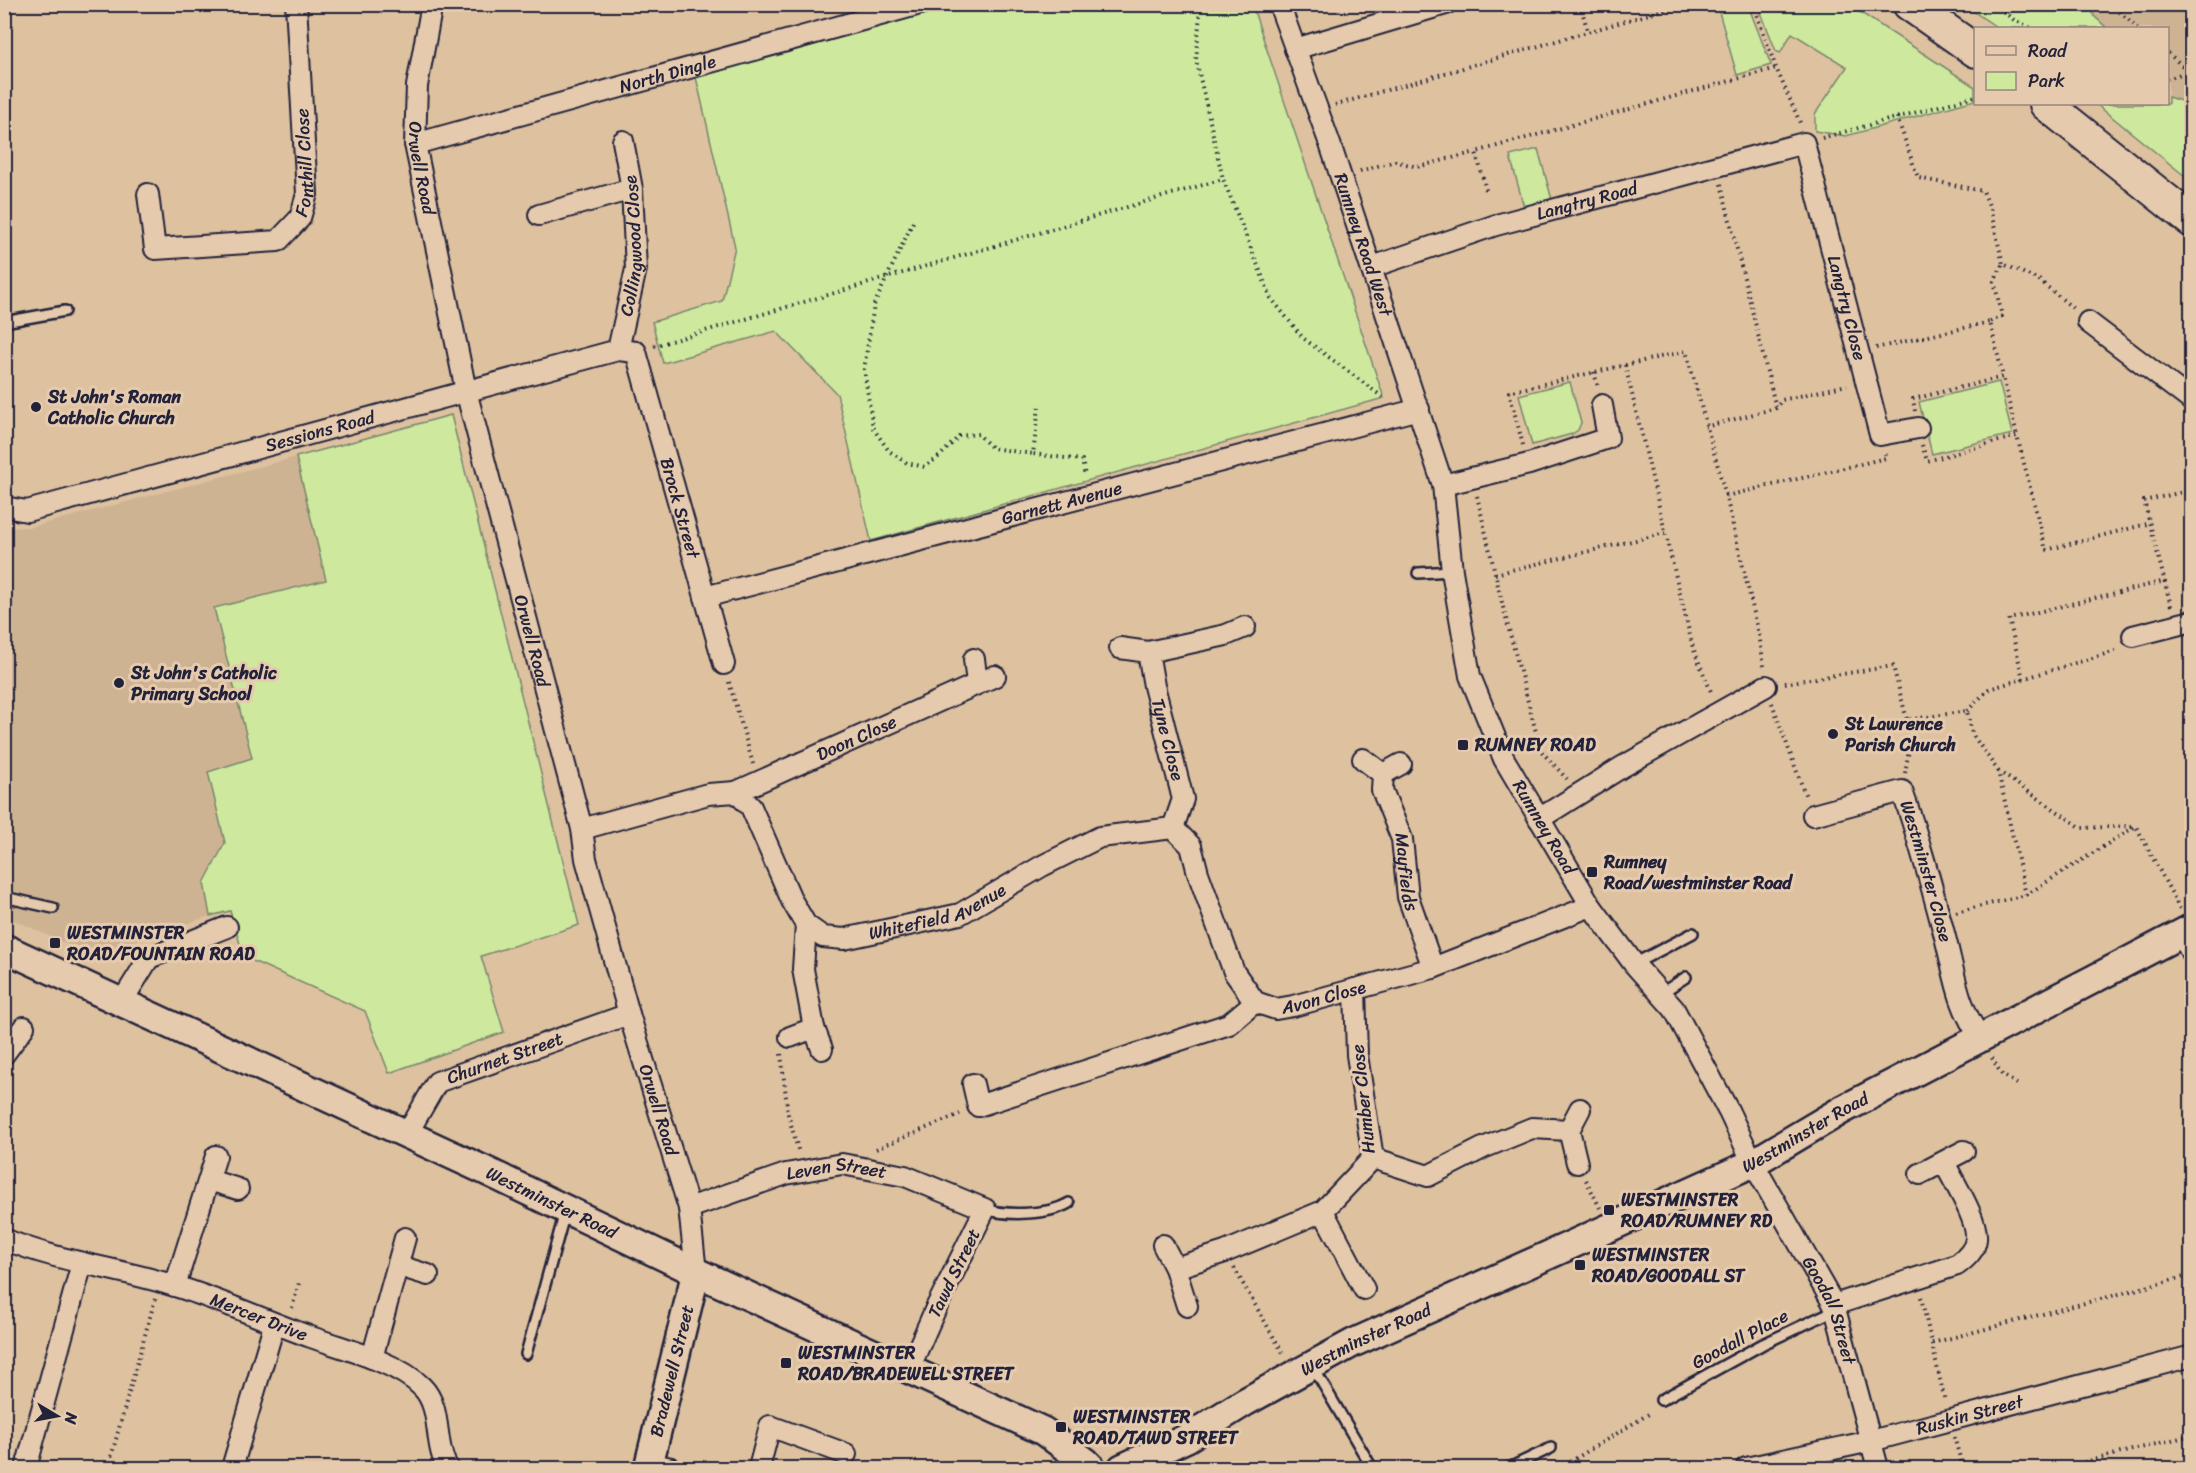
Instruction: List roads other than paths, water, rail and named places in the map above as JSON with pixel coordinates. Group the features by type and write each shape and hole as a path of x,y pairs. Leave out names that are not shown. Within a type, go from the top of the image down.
{"main road":[{"path":"1909,4 1974,50"},
{"path":"2047,105 2192,221"}],"street":[{"name":"Fonthill Close","path":"148,195 155,249 278,241 300,218 308,194 296,4"},
{"name":"Orwell Road","path":"432,4 417,86 415,144 466,391 582,829 586,860 629,1014 688,1208 696,1272"},
{"name":"North Dingle","path":"415,144 920,4"},
{"name":"Rumney Road West","path":"1279,4 1372,267 1443,485"},
{"path":"1295,49 1446,4"},
{"name":"Collingwood Close","path":"622,141 632,189 636,269 627,351"},
{"name":"Langtry Road","path":"1372,267 1496,225 1806,142"},
{"name":"Langtry Close","path":"1806,142 1880,435 1918,428"},
{"path":"539,215 632,189"},
{"path":"2088,322 2192,401"},
{"name":"Sessions Road","path":"4,507 27,511 466,391 627,351"},
{"name":"Brock Street","path":"627,351 724,664"},
{"path":"1443,485 1529,464 1608,438 1602,405"},
{"name":"Garnett Avenue","path":"705,597 1419,409"},
{"name":"Rumney Road","path":"1443,485 1452,571 1470,676 1504,759 1591,906 1634,964 1674,1009 1729,1112 1753,1163"},
{"path":"2133,636 2183,623"},
{"path":"1120,648 1148,652 1231,643 1245,627"},
{"name":"Tyne Close","path":"1148,652 1154,686 1183,799 1173,828"},
{"name":"Doon Close","path":"736,792 986,680 974,659"},
{"path":"1539,819 1766,686"},
{"path":"1363,759 1383,774 1401,764"},
{"name":"Mayfields","path":"1383,774 1382,790 1402,839 1408,897 1433,968"},
{"name":"Westminster Close","path":"1813,815 1902,791 1912,818 1960,1000 1969,1021 1980,1037"},
{"path":"582,829 708,794 736,792 751,807 792,901 806,926 803,969 814,1028 822,1049"},
{"path":"1173,828 1191,846 1198,873 1234,972 1255,1002"},
{"name":"Whitefield Avenue","path":"806,926 823,937 844,939 960,914 1042,866 1100,837 1173,828"},
{"name":"Avon Close","path":"973,1084 978,1106 1229,1024 1255,1002 1276,1009 1433,968 1591,906"},
{"path":"121,1003 149,958 226,927"},
{"name":"Westminster Road","path":"1122,1468 1187,1438 1245,1402 1353,1343 1753,1163 1842,1110 1980,1037 2189,936"},
{"name":"Westminster Road","path":"4,948 407,1134 646,1246 696,1272 1043,1431 1092,1468"},
{"name":"Humber Close","path":"1175,1268 1225,1252 1323,1211 1373,1158 1358,1055 1355,989"},
{"name":"Churnet Street","path":"407,1134 437,1082 629,1014"},
{"path":"4,1054 24,1026"},
{"path":"790,1037 814,1028"},
{"path":"1577,1163 1569,1130 1580,1109"},
{"path":"1373,1158 1428,1176 1483,1148 1532,1128 1569,1130"},
{"path":"1920,1174 1964,1151"},
{"path":"168,1284 216,1156"},
{"path":"1835,1307 1957,1265 1969,1255 1976,1240 1974,1223 1944,1162"},
{"name":"Goodall Street","path":"1753,1163 1835,1307 1878,1468"},
{"name":"Leven Street","path":"688,1208 786,1174 842,1164 905,1176 985,1209"},
{"path":"208,1180 238,1189"},
{"name":"Tawd Street","path":"909,1369 985,1209"},
{"path":"1323,1211 1364,1289"},
{"path":"372,1358 405,1238"},
{"name":"Mercer Drive","path":"4,1239 82,1263 168,1284 280,1327 372,1358 396,1369 423,1388 434,1410 443,1461 448,1468"},
{"path":"1164,1245 1175,1268 1187,1306"},
{"path":"26,1468 82,1263"},
{"path":"399,1266 428,1275"},
{"name":"Bradewell Street","path":"656,1467 696,1272"},
{"path":"232,1468 280,1327"},
{"name":"Ruskin Street","path":"1746,1468 1871,1441 2192,1356"},
{"path":"759,1468 770,1426 846,1454"}],"lane":[{"path":"4,322 65,311"},
{"path":"1418,573 1452,571"},
{"path":"4,897 53,908"},
{"path":"1634,964 1693,933"},
{"path":"1660,994 1686,977"},
{"path":"985,1209 1015,1213 1048,1211 1069,1203"},
{"path":"526,1354 566,1210"},
{"name":"Goodall Place","path":"1661,1400 1835,1307"},
{"path":"1303,1369 1372,1468"},
{"path":"1509,1468 1551,1448"}],"place":[{"name":"St John's Roman Catholic Church","path":"36,407"},
{"name":"St John's Catholic Primary School","path":"119,683"},
{"name":"St Lawrence Parish Church","path":"1833,734"},
{"name":"RUMNEY ROAD","path":"1463,745"},
{"name":"Rumney Road/westminster Road","path":"1592,872"},
{"name":"WESTMINSTER ROAD/FOUNTAIN ROAD","path":"55,943"},
{"name":"WESTMINSTER ROAD/RUMNEY RD","path":"1609,1210"},
{"name":"WESTMINSTER ROAD/GOODALL ST","path":"1580,1265"},
{"name":"WESTMINSTER ROAD/BRADEWELL STREET","path":"786,1363"},
{"name":"WESTMINSTER ROAD/TAWD STREET","path":"1061,1427"}]}
